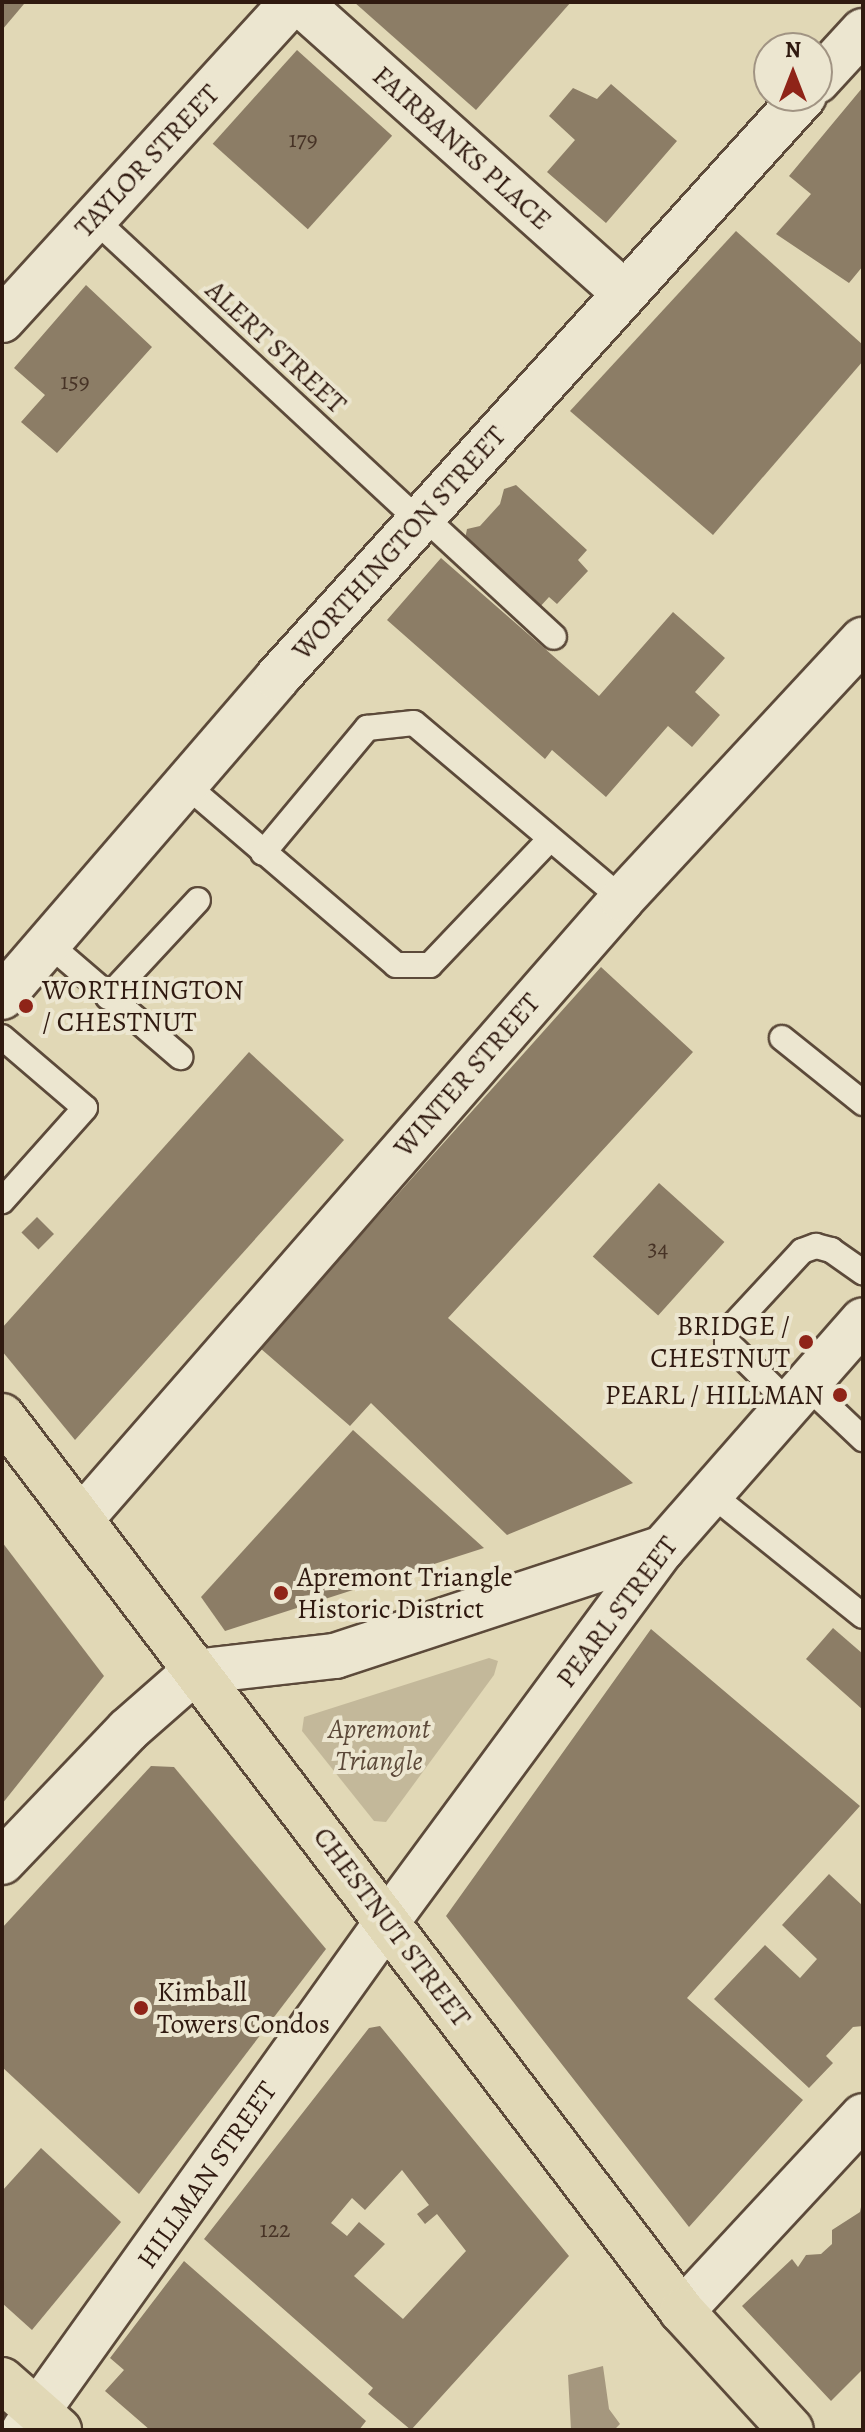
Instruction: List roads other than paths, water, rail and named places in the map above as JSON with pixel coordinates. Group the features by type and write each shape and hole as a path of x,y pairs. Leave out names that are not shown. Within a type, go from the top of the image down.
{"main road":[{"name":"CHESTNUT STREET","path":"2,1416 194,1672 389,1919 682,2311 788,2429"},
{"path":"2,2380 41,2424"}],"street":[{"name":"TAYLOR STREET","path":"2,320 92,217 292,2"},
{"name":"FAIRBANKS PLACE","path":"299,2 624,293"},
{"path":"833,64 863,31"},
{"name":"WORTHINGTON STREET","path":"2,997 50,945 185,784 421,518 789,112"},
{"name":"WINTER STREET","path":"81,1519 622,899 863,640"},
{"name":"PEARL STREET","path":"389,1919 663,1548 862,1324"},
{"path":"2,1862 134,1724 194,1672 335,1656 663,1548"},
{"name":"HILLMAN STREET","path":"41,2424 389,1919"},
{"path":"682,2311 863,2116"}],"lane":[{"name":"ALERT STREET","path":"92,217 554,637"},
{"path":"263,853 367,728 414,723 622,899"},
{"path":"185,784 396,965 430,965 550,839"},
{"path":"108,997 198,900"},
{"path":"50,945 180,1057"},
{"path":"2,1037 85,1108 2,1201"},
{"path":"782,1038 863,1103"},
{"path":"863,1272 831,1250 816,1246 802,1251 727,1332 727,1342 863,1439"},
{"path":"710,1493 863,1616"}],"place":[{"name":"WORTHINGTON / CHESTNUT","path":"26,1006"},
{"name":"BRIDGE / CHESTNUT","path":"806,1342"},
{"name":"PEARL / HILLMAN","path":"840,1395"},
{"name":"Apremont Triangle Historic District","path":"281,1593"},
{"name":"Kimball Towers Condos","path":"141,2008"}],"park label":[{"name":"Apremont Triangle","path":"379,1745"}]}
